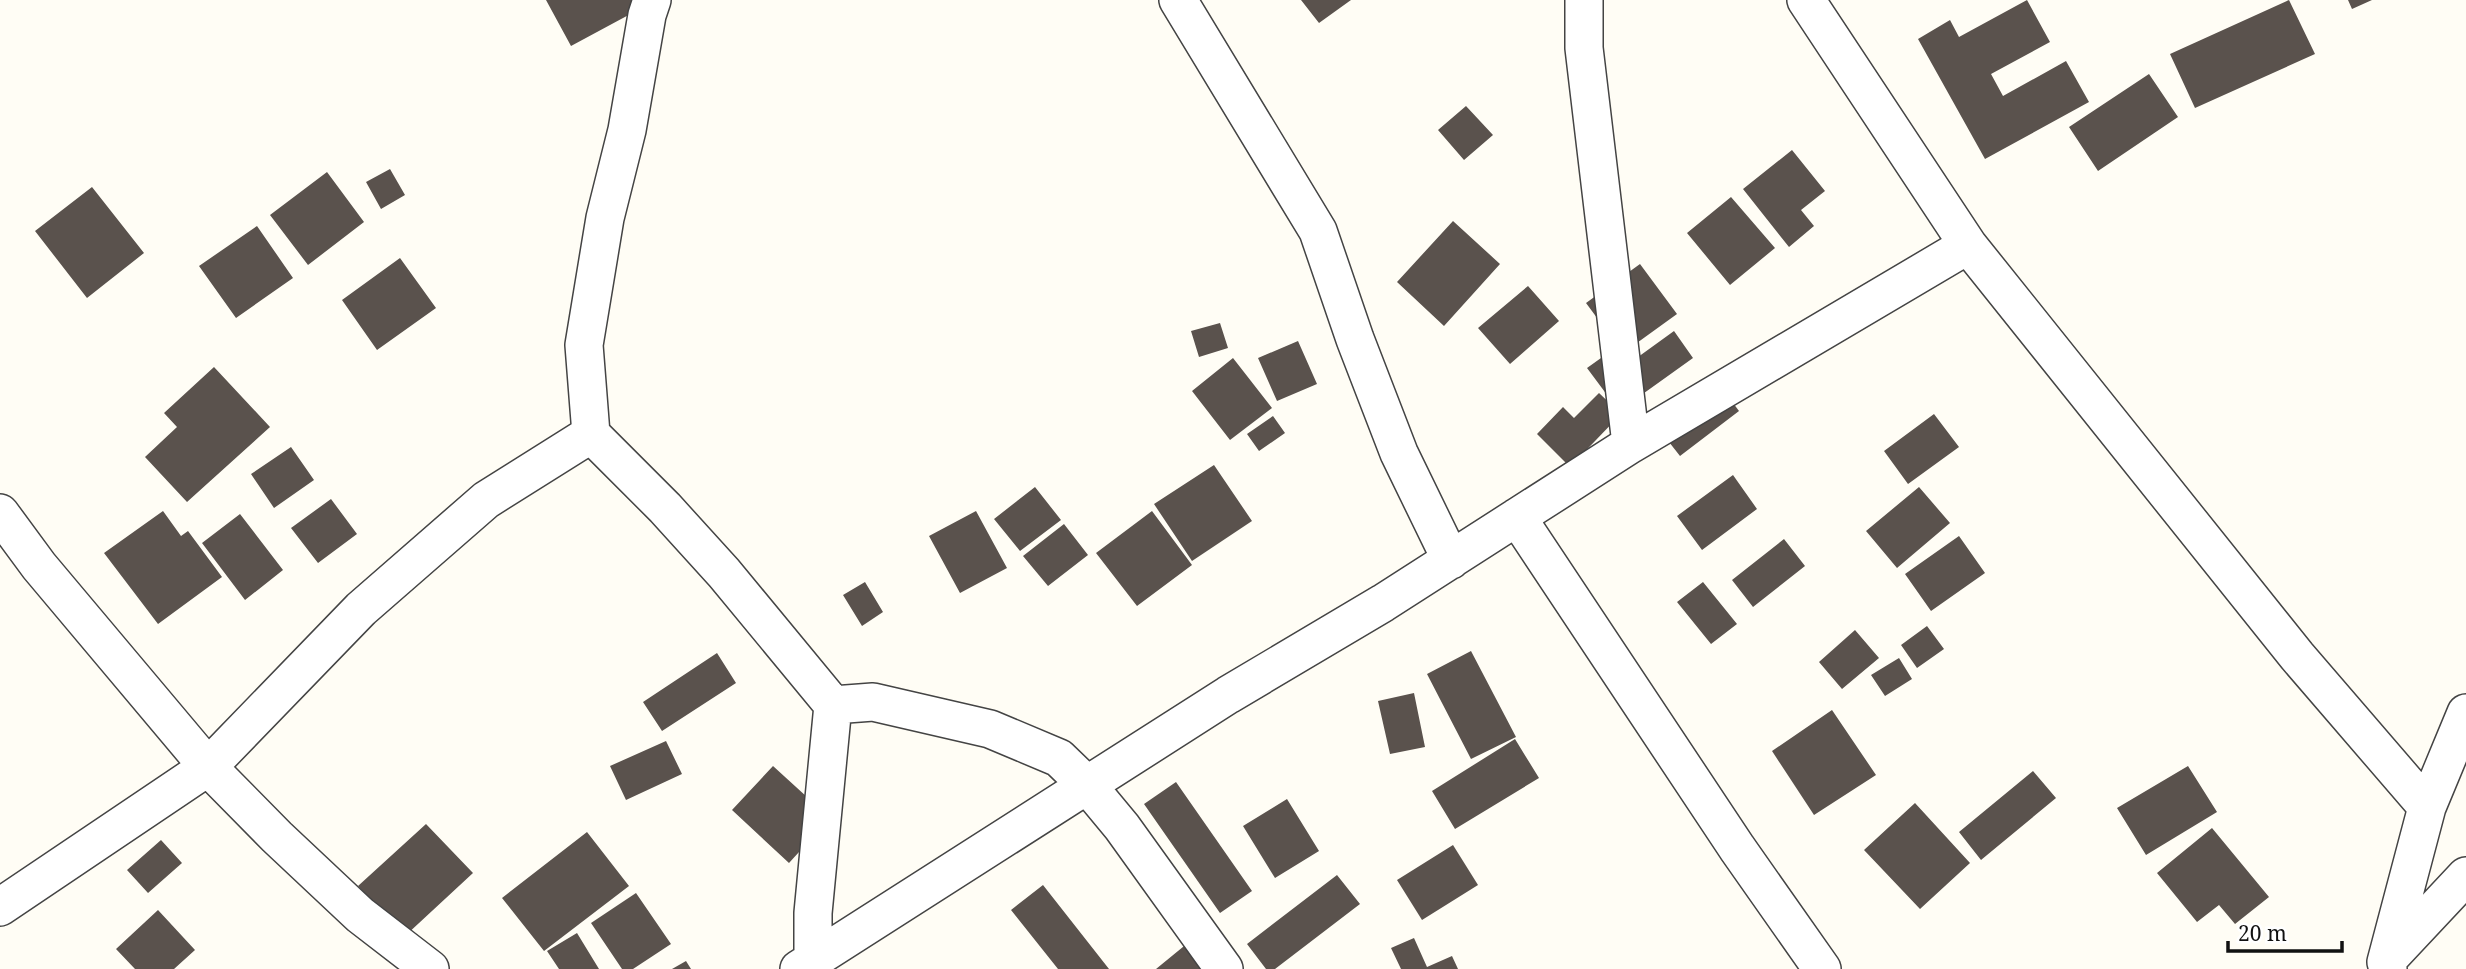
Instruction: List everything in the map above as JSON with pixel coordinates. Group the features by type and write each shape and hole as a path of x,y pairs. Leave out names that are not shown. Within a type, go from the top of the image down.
{"street":[{"path":"652,0 627,130 605,218 584,345 590,434 665,508 724,573 833,705 806,964"},
{"path":"1178,0 1318,231 1355,339 1399,453 1451,560"},
{"path":"1584,0 1584,48 1631,444"},
{"path":"1806,0 1968,245 2297,656 2427,807"},
{"path":"806,964 1228,695 1383,603 1631,444 1968,245"},
{"path":"0,907 208,767 361,609 486,500 590,434"},
{"path":"0,513 39,566 208,767 276,837 359,915 430,969"},
{"path":"1517,517 1729,837 1822,969"},
{"path":"833,705 873,702 990,729 1059,758 1088,786 1122,827 1224,969"},
{"path":"2385,967 2427,807 2466,713"},
{"path":"2385,967 2466,876"}],"building":[{"path":"546,0 647,0 649,4 571,46"},
{"path":"1301,0 1351,0 1319,23"},
{"path":"2027,0 2050,42 1991,74 2003,96 2066,61 2089,102 1985,159 1918,39 1950,20 1959,37"},
{"path":"2289,0 2315,54 2195,108 2170,54"},
{"path":"2348,0 2372,0 2352,9"},
{"path":"2149,74 2178,117 2098,171 2069,127"},
{"path":"1466,106 1493,135 1464,160 1438,130"},
{"path":"1792,150 1825,191 1801,210 1814,226 1789,247 1743,189"},
{"path":"390,169 405,195 381,209 366,182"},
{"path":"327,172 364,222 308,265 270,215"},
{"path":"92,187 144,253 87,298 35,231"},
{"path":"1731,197 1775,248 1730,285 1687,233"},
{"path":"1453,221 1500,264 1444,326 1397,282"},
{"path":"257,226 293,278 236,318 199,266"},
{"path":"400,258 436,308 377,350 342,300"},
{"path":"1640,264 1677,314 1623,353 1586,303"},
{"path":"1528,286 1559,321 1510,364 1478,328"},
{"path":"1220,323 1228,348 1199,357 1191,331"},
{"path":"1674,331 1693,358 1619,411 1587,368 1615,348 1627,365"},
{"path":"1298,341 1317,384 1277,401 1258,358"},
{"path":"1233,358 1272,408 1230,440 1192,391"},
{"path":"214,367 270,427 187,502 145,457 177,427 164,413"},
{"path":"1718,383 1739,411 1680,456 1658,428"},
{"path":"1599,393 1621,414 1570,467 1537,434 1563,407 1574,418"},
{"path":"1934,414 1959,447 1908,484 1884,451"},
{"path":"1273,416 1285,433 1259,451 1247,434"},
{"path":"291,447 314,480 274,508 251,474"},
{"path":"1214,465 1252,521 1192,561 1154,504"},
{"path":"1733,475 1757,509 1702,550 1677,516"},
{"path":"1035,487 1061,520 1020,551 994,519"},
{"path":"1919,487 1950,523 1897,568 1866,531"},
{"path":"331,499 357,534 318,563 291,528"},
{"path":"163,511 181,536 188,531 222,577 158,624 104,553"},
{"path":"976,511 1007,568 960,593 929,536"},
{"path":"1152,511 1192,565 1137,606 1096,553"},
{"path":"240,514 283,570 245,600 202,543"},
{"path":"1064,524 1088,555 1048,586 1023,556"},
{"path":"1959,536 1985,573 1931,611 1905,574"},
{"path":"1784,539 1805,566 1753,607 1732,580"},
{"path":"865,582 883,612 862,626 843,595"},
{"path":"1703,582 1737,624 1711,644 1677,602"},
{"path":"1927,626 1944,649 1917,668 1901,645"},
{"path":"1855,630 1879,658 1842,689 1819,662"},
{"path":"1471,651 1516,737 1471,759 1427,674"},
{"path":"717,653 736,683 662,731 643,702"},
{"path":"1899,658 1912,679 1885,696 1871,675"},
{"path":"1414,693 1425,747 1390,754 1378,701"},
{"path":"1832,710 1876,775 1814,815 1772,751"},
{"path":"1515,739 1539,778 1455,829 1432,791"},
{"path":"666,741 682,774 626,800 610,766"},
{"path":"773,766 830,818 789,863 732,810"},
{"path":"2188,766 2217,812 2146,855 2117,808"},
{"path":"2033,771 2056,798 1981,860 1959,832"},
{"path":"1176,782 1252,891 1220,913 1144,804"},
{"path":"1287,799 1319,851 1275,878 1243,826"},
{"path":"1915,803 1970,863 1920,909 1864,850"},
{"path":"426,824 473,873 405,936 358,886"},
{"path":"2212,828 2269,897 2235,924 2219,905 2197,922 2157,873"},
{"path":"587,832 629,886 544,951 502,898"},
{"path":"161,840 182,863 148,893 127,870"},
{"path":"1453,845 1478,885 1422,920 1397,880"},
{"path":"1337,875 1360,904 1275,969 1266,969 1247,944"},
{"path":"1043,885 1109,969 1058,969 1011,910"},
{"path":"636,893 671,944 633,969 622,969 591,923"},
{"path":"158,910 195,950 174,969 135,969 116,949"},
{"path":"577,933 599,969 559,969 547,951"},
{"path":"1200,933 1230,969 1156,969"},
{"path":"1414,938 1427,967 1452,956 1458,969 1401,969 1391,948"},
{"path":"686,961 691,969 672,969"}]}
